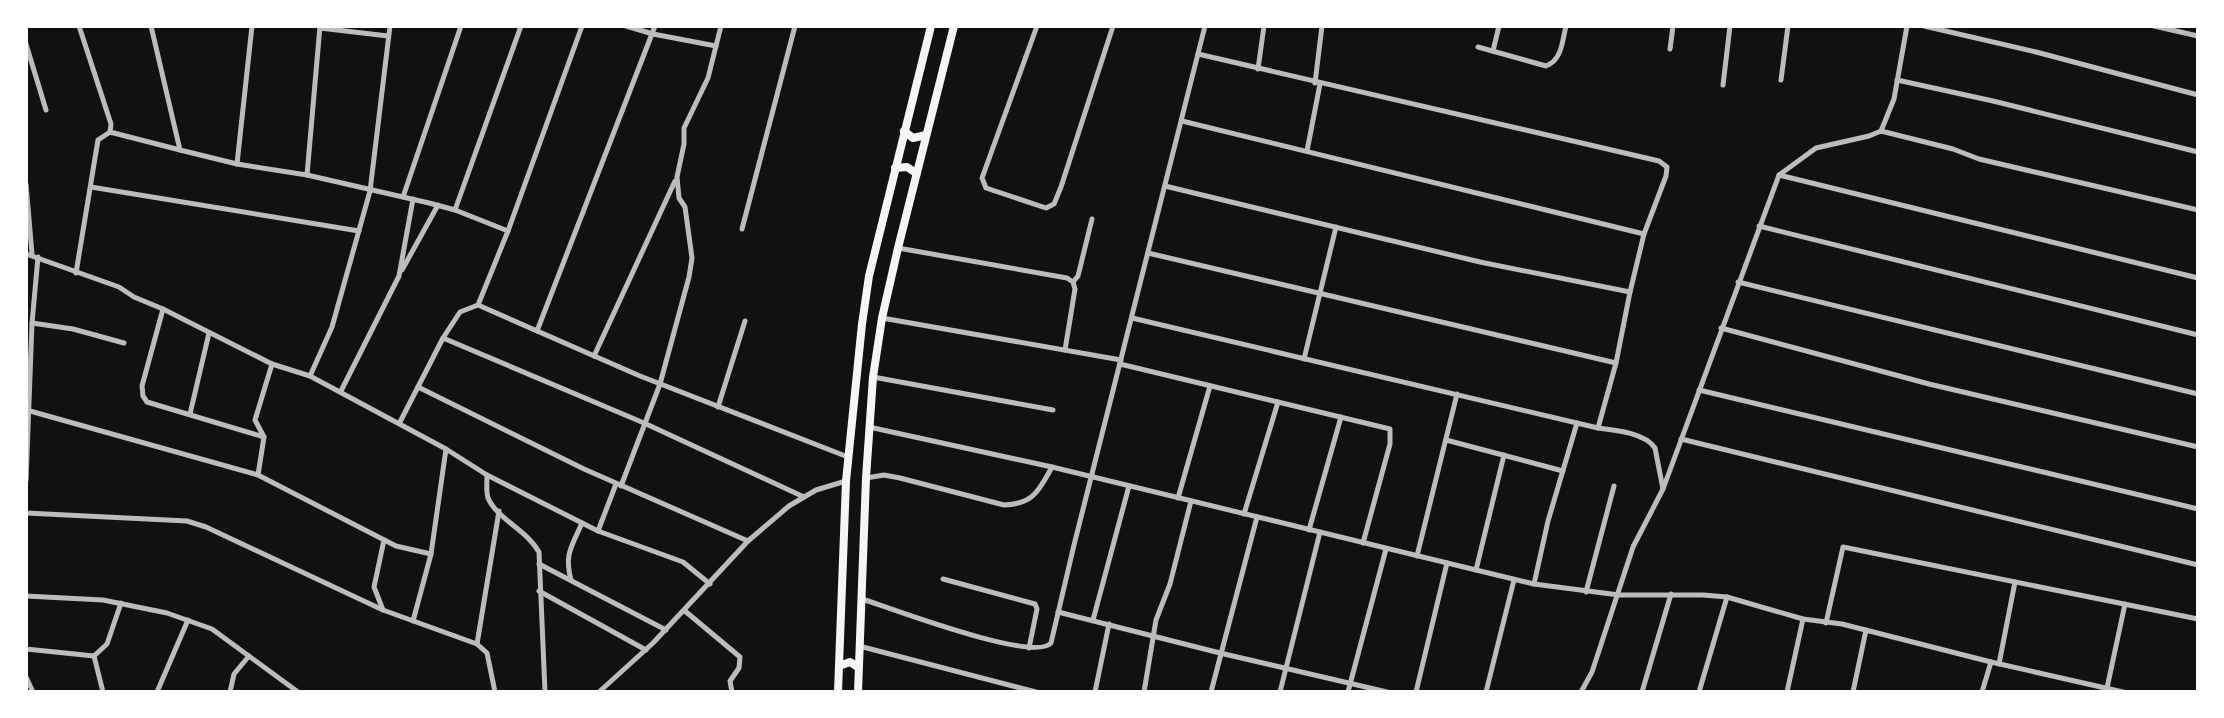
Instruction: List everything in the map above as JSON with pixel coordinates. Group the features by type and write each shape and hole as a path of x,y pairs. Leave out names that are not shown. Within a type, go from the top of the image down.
{"main road":[{"path":"838,692 846,481 869,276 931,26"},
{"path":"853,638 862,599 869,427 882,318 954,26"},
{"path":"904,131 914,138 926,135"},
{"path":"895,168 907,167 916,173"},
{"path":"840,633 853,638 859,646 858,692"},
{"path":"839,666 850,662 858,667"}],"street":[{"path":"79,26 111,124 110,132"},
{"path":"151,26 180,150"},
{"path":"237,164 252,26"},
{"path":"310,376 332,327 370,191 390,26"},
{"path":"403,197 461,26"},
{"path":"455,210 521,26"},
{"path":"478,305 508,231 582,26"},
{"path":"626,26 716,46"},
{"path":"537,331 655,26"},
{"path":"594,356 677,177 684,144 684,128 708,78 721,26"},
{"path":"742,229 795,26"},
{"path":"1037,26 982,178 986,188 996,193 1046,208 1054,204 1061,187 1114,26"},
{"path":"862,599 999,643 1029,648 1048,647 1051,643 1205,26"},
{"path":"1258,69 1264,26"},
{"path":"1307,151 1322,26"},
{"path":"1493,51 1499,26"},
{"path":"1478,47 1546,66 1559,56 1566,26"},
{"path":"1670,49 1674,26"},
{"path":"1723,85 1730,26"},
{"path":"1782,80 1788,26"},
{"path":"1881,131 1894,99 1907,26"},
{"path":"1924,26 2036,52 2198,95"},
{"path":"2154,26 2198,36"},
{"path":"307,176 320,27 388,36"},
{"path":"26,44 46,110"},
{"path":"1198,54 1317,84 1659,161 1667,167 1644,234 1616,363 1598,428"},
{"path":"26,70 33,68"},
{"path":"1897,80 2198,152"},
{"path":"1181,121 1644,234"},
{"path":"1581,692 1592,672 1633,547 1663,489 1779,175 1816,148 1881,131 1953,149 1979,159 2198,210"},
{"path":"76,273 98,139 110,132 237,164 307,176 438,205 508,231"},
{"path":"1779,175 2198,278"},
{"path":"598,531 660,384 692,258 685,207 678,198 677,177"},
{"path":"26,184 32,255 30,411 26,481"},
{"path":"1165,186 1480,262 1630,292"},
{"path":"91,187 359,231"},
{"path":"398,276 413,200"},
{"path":"341,391 398,276 438,205"},
{"path":"1073,282 1078,276 1092,219"},
{"path":"1759,226 2198,335"},
{"path":"1304,359 1336,227"},
{"path":"898,248 1068,278 1075,289 1065,350"},
{"path":"1149,253 1616,363"},
{"path":"32,255 119,287 134,297 272,364 310,376 341,391 400,422 487,475 582,523 683,562 710,584"},
{"path":"1738,282 2198,394"},
{"path":"400,422 443,338 460,312 478,305 660,384 848,457"},
{"path":"163,309 142,386 147,402 264,436"},
{"path":"882,318 1120,362 1390,429 1391,435 1363,543"},
{"path":"1132,318 1598,428 1625,432 1651,443 1655,448 1663,489"},
{"path":"718,407 745,321"},
{"path":"32,323 73,329 124,343"},
{"path":"1721,328 1929,384 2198,447"},
{"path":"190,414 209,333"},
{"path":"443,338 645,423 804,497"},
{"path":"258,475 264,436 255,419 272,364"},
{"path":"873,377 1053,410"},
{"path":"1178,498 1210,386"},
{"path":"418,387 619,485 748,541"},
{"path":"1699,390 2198,509"},
{"path":"1417,556 1457,394"},
{"path":"1244,514 1278,402"},
{"path":"30,411 258,475 396,547 431,554"},
{"path":"1309,530 1341,417"},
{"path":"1534,584 1548,522 1577,423"},
{"path":"869,427 1052,467 1514,580 1619,595 1727,597 1803,620 1866,630 2123,692"},
{"path":"1681,439 2198,565"},
{"path":"1446,440 1563,471"},
{"path":"414,621 431,554 446,449"},
{"path":"1476,570 1504,455"},
{"path":"866,478 884,475 900,478 1004,505 1019,504 1031,498 1052,467"},
{"path":"487,475 488,497 539,552 545,692"},
{"path":"598,692 685,611 748,541 789,506 816,490 846,481"},
{"path":"1093,620 1129,486"},
{"path":"1586,592 1614,486"},
{"path":"1144,692 1154,636 1191,501"},
{"path":"477,643 499,511"},
{"path":"26,513 187,521 206,527 383,610 477,643 487,653 495,692"},
{"path":"1211,692 1257,517"},
{"path":"571,580 567,563 582,523"},
{"path":"1280,692 1320,532"},
{"path":"383,610 374,587 384,540"},
{"path":"1826,623 1843,547 2198,619"},
{"path":"1348,692 1386,548"},
{"path":"1416,692 1447,563"},
{"path":"539,564 666,630"},
{"path":"943,579 1035,604 1037,609 1029,648"},
{"path":"1486,692 1514,580"},
{"path":"1999,664 2015,582"},
{"path":"539,591 646,650"},
{"path":"1642,692 1671,594"},
{"path":"26,596 103,600 167,612 212,629 298,692"},
{"path":"1699,692 1727,597"},
{"path":"26,649 94,656 107,644 121,603"},
{"path":"2107,688 2125,604"},
{"path":"685,611 740,657 739,668 730,681 732,692"},
{"path":"1058,612 1387,692"},
{"path":"157,692 188,620"},
{"path":"1787,692 1803,620"},
{"path":"1095,692 1110,624"},
{"path":"1853,692 1866,630"},
{"path":"859,646 1036,692"},
{"path":"94,656 103,692"},
{"path":"230,692 234,674 249,656"},
{"path":"1982,692 1991,662"},
{"path":"26,677 33,692"}]}
